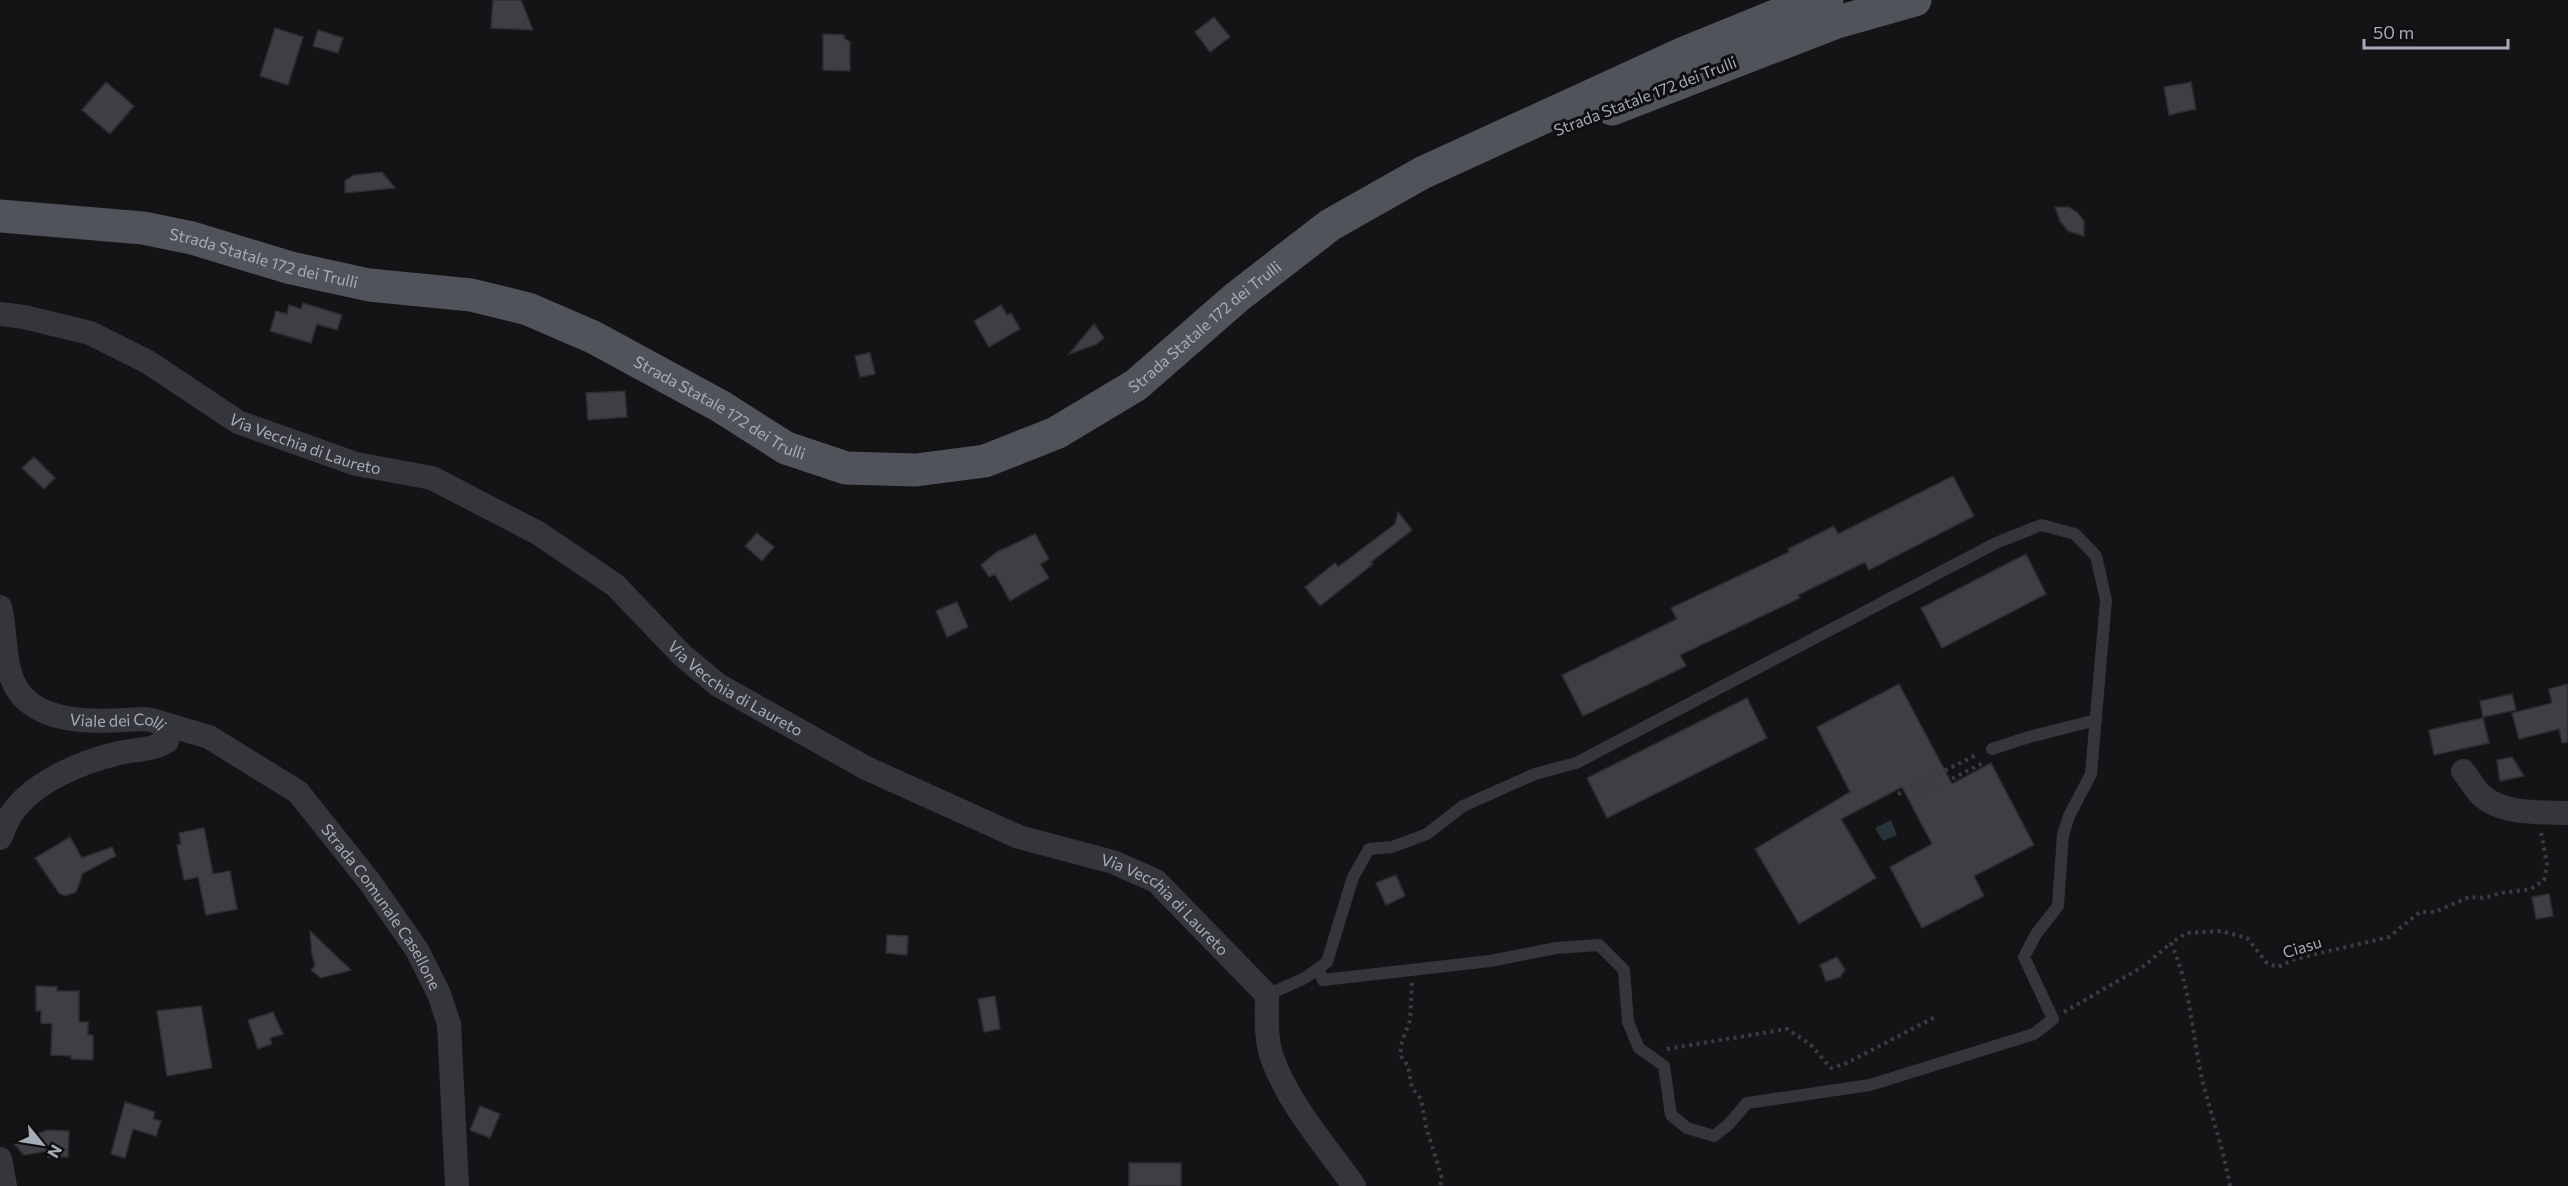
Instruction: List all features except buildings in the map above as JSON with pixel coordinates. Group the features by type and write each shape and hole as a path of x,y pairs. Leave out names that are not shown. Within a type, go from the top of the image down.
{"main road":[{"name":"Strada Statale 172 dei Trulli","path":"0,216 143,228 192,238 291,268 369,285 471,295 528,309 592,337 720,406 786,448 846,468 916,470 986,460 1056,433 1136,385 1237,297 1321,232 1422,173 1684,53 1785,12 1827,0"},
{"name":"Strada Statale 172 dei Trulli","path":"1379,200 1834,22 1915,0"}],"street":[{"name":"Via Vecchia di Laureto","path":"0,314 24,317 90,333 148,362 238,422 356,464 432,478 538,533 615,585 682,655 718,685 866,768 1019,837 1113,862 1156,880 1267,995"},
{"name":"Viale dei Colli","path":"0,607 4,621 9,667 19,692 40,708 56,716 86,721 147,719 158,722 167,732 167,741 157,748 99,758 71,770 32,792 11,814 0,838"},
{"name":"Strada Comunale Casellone","path":"158,722 209,737 298,792 369,881 417,950 439,994 449,1024 457,1186"},
{"path":"2463,771 2482,796 2498,806 2536,812 2568,813"},
{"path":"1267,995 1267,1032 1273,1060 1296,1105 1354,1186"},
{"path":"0,1159 5,1186"}],"lane":[{"path":"1267,995 1305,978 1327,962 1353,877 1369,849 1392,847 1427,834 1463,806 1535,774 1576,763 1996,543 2041,525 2075,534 2096,556 2106,600 2091,774 2069,816 2063,834 2058,906 2036,934 2024,957 2053,1019 2034,1034 1870,1085 1748,1103 1728,1125 1714,1136 1687,1128 1671,1115 1664,1066 1639,1048 1628,1022 1624,970 1599,945 1556,948 1490,961 1323,980 1318,969"},
{"path":"1994,748 2029,736 2096,720"}],"path":[{"path":"1898,794 1994,748 1999,756 1912,799"},
{"name":"Ciasu","path":"2053,1019 2144,966 2171,943 2187,933 2221,931 2247,938 2267,963 2278,967 2295,959 2390,937 2420,912 2435,912 2469,897 2483,898 2531,889 2544,880 2547,865 2536,812"},
{"path":"2171,943 2184,979 2204,1083 2225,1158 2230,1186"},
{"path":"1411,970 1413,999 1410,1020 1402,1041 1400,1055 1408,1066 1412,1088 1421,1099 1426,1127 1442,1178 1440,1186"},
{"path":"1639,1048 1670,1050 1787,1029 1810,1044 1831,1068 1847,1063 1937,1016"}],"shaded area":[{"path":"1891,820 1897,835 1883,841 1875,828"}]}
